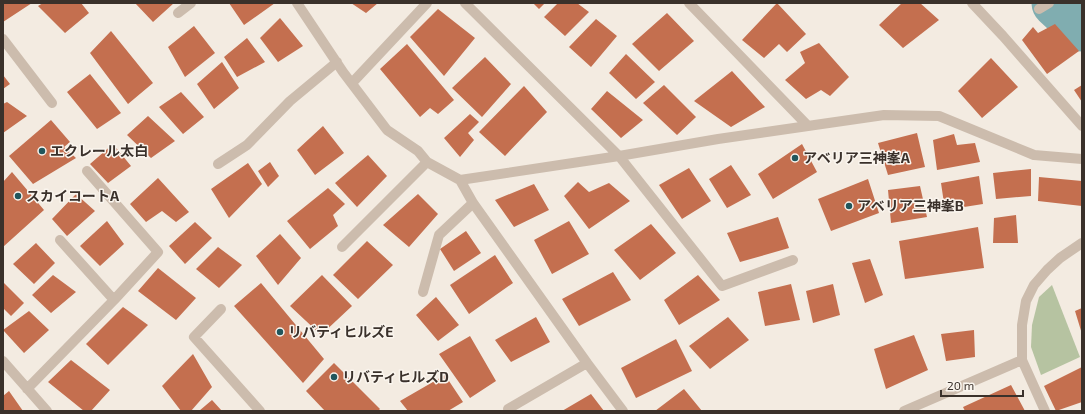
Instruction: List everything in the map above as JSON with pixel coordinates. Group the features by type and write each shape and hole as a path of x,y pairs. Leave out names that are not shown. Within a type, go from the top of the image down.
{"street":[{"path":"178,13 191,3"},
{"path":"297,3 336,62 387,130 418,152 427,162 460,180 473,203 623,411"},
{"path":"352,83 427,3"},
{"path":"465,3 619,156 722,286 793,260"},
{"path":"689,3 808,126"},
{"path":"972,3 1082,126"},
{"path":"1039,9 1049,3"},
{"path":"3,39 52,103"},
{"path":"218,164 247,145 290,101 336,62"},
{"path":"460,180 619,156 718,139 884,115 939,116 1034,155 1082,160"},
{"path":"342,247 427,162"},
{"path":"27,389 114,300 158,252 87,171"},
{"path":"423,292 439,235 473,203"},
{"path":"60,240 114,300"},
{"path":"1045,411 1022,360 1022,325 1026,301 1034,286 1047,270 1060,258 1082,243"},
{"path":"221,309 194,337 260,411"},
{"path":"904,411 1022,360"},
{"path":"3,361 47,411"},
{"path":"510,411 508,409 587,363"}],"green space":[{"path":"1052,285 1080,357 1041,375 1031,347 1032,325 1039,297"}],"building":[{"path":"3,3 32,3 3,22"},
{"path":"43,3 81,3 89,13 65,33 38,6"},
{"path":"135,3 174,3 153,22"},
{"path":"229,3 275,3 244,25"},
{"path":"351,3 378,3 366,13"},
{"path":"533,3 545,3 539,9"},
{"path":"558,3 577,3 589,12 565,36 544,17"},
{"path":"777,3 806,34 787,52 779,44 764,58 742,40"},
{"path":"902,3 920,3 939,20 903,48 879,25"},
{"path":"438,9 475,38 444,76 410,37"},
{"path":"667,13 694,41 659,71 632,44"},
{"path":"280,18 303,46 278,62 260,38"},
{"path":"596,19 617,36 591,67 569,47"},
{"path":"1055,24 1079,51 1047,74 1022,40 1033,27 1038,33"},
{"path":"194,26 215,53 185,77 168,47"},
{"path":"111,31 153,83 128,104 90,53"},
{"path":"247,38 265,62 237,77 224,57"},
{"path":"819,43 849,77 830,96 821,90 806,99 785,80 805,63 800,52"},
{"path":"407,44 454,100 438,114 430,108 420,117 380,69"},
{"path":"626,54 655,82 636,99 609,73"},
{"path":"485,57 511,84 482,117 452,88"},
{"path":"991,58 1018,87 982,118 958,91"},
{"path":"222,62 239,88 214,109 197,84"},
{"path":"732,71 765,107 731,127 694,101"},
{"path":"90,74 121,113 97,129 67,92"},
{"path":"3,75 10,84 3,89"},
{"path":"664,85 696,117 677,135 643,103"},
{"path":"1082,85 1082,102 1074,90"},
{"path":"524,86 547,112 505,156 479,132"},
{"path":"607,91 643,120 621,138 591,109"},
{"path":"181,92 204,117 183,134 159,107"},
{"path":"7,102 27,116 3,133 3,104"},
{"path":"470,114 479,122 468,133 474,140 460,157 444,138"},
{"path":"148,116 175,141 151,158 127,135"},
{"name":"エクレール太白","path":"51,120 70,142 64,147 76,158 33,184 9,156"},
{"path":"323,126 344,153 315,175 297,150"},
{"path":"917,133 925,167 888,175 878,143"},
{"path":"954,134 957,145 975,143 980,162 937,170 933,140"},
{"path":"113,144 131,166 108,183 90,164"},
{"name":"アベリア三神峯A","path":"802,144 817,172 773,199 758,174"},
{"path":"368,155 387,176 357,207 335,183"},
{"path":"270,162 279,176 268,187 258,171"},
{"path":"248,163 262,184 229,218 211,189"},
{"path":"731,165 751,195 727,208 709,179"},
{"path":"689,168 711,201 682,219 659,185"},
{"path":"1031,169 1031,196 996,199 993,173"},
{"name":"スカイコートA","path":"12,172 44,210 3,247 3,182"},
{"path":"979,176 983,204 945,210 941,183"},
{"path":"1039,177 1082,181 1082,206 1038,201"},
{"path":"158,178 189,212 176,222 162,211 146,222 130,204"},
{"name":"アベリア三神峯B","path":"868,179 879,213 831,231 818,199"},
{"path":"578,182 589,192 609,183 630,201 589,229 564,196"},
{"path":"534,184 549,210 514,227 495,200"},
{"path":"920,186 927,217 891,223 888,190"},
{"path":"328,188 345,204 333,215 338,226 310,249 287,221"},
{"path":"76,194 95,211 67,236 52,219"},
{"path":"418,194 438,214 409,247 383,225"},
{"path":"1016,215 1018,243 993,243 994,218"},
{"path":"778,217 789,248 740,262 727,233"},
{"path":"107,221 124,244 100,266 80,246"},
{"path":"569,221 589,254 552,274 534,240"},
{"path":"195,222 212,238 185,264 169,246"},
{"path":"651,224 676,253 640,280 614,250"},
{"path":"978,227 984,268 905,279 899,241"},
{"path":"466,231 481,253 454,271 440,249"},
{"path":"280,234 301,258 278,285 256,256"},
{"path":"367,241 393,265 358,299 333,275"},
{"path":"36,243 55,263 34,284 13,264"},
{"path":"218,247 242,265 219,288 196,269"},
{"path":"495,255 513,283 469,314 450,285"},
{"path":"870,259 883,295 865,303 852,263"},
{"path":"158,268 196,298 176,320 138,291"},
{"path":"613,272 631,300 579,326 562,299"},
{"path":"53,275 76,292 51,313 32,295"},
{"path":"322,275 352,306 321,335 290,306"},
{"path":"698,275 720,300 679,325 664,300"},
{"path":"3,282 24,303 11,316 3,308"},
{"name":"リバティヒルズE","path":"261,283 324,359 303,383 234,306"},
{"path":"791,284 800,320 765,326 758,292"},
{"path":"833,284 840,315 813,323 806,291"},
{"path":"436,297 459,325 438,341 416,315"},
{"path":"123,307 148,325 108,365 86,344"},
{"path":"1082,308 1082,334 1075,311"},
{"path":"29,311 49,330 24,353 3,330"},
{"path":"536,317 550,342 511,362 495,340"},
{"path":"728,317 749,340 710,369 689,346"},
{"path":"974,330 975,357 946,361 941,334"},
{"path":"914,335 928,370 886,389 874,349"},
{"path":"470,336 496,381 470,398 439,354"},
{"path":"676,339 692,371 636,398 621,368"},
{"path":"193,354 212,387 191,411 181,411 162,386"},
{"path":"71,360 110,390 91,411 84,411 48,382"},
{"name":"リバティヒルズD","path":"334,363 380,409 378,411 325,411 306,391"},
{"path":"1082,367 1082,402 1056,411 1044,386"},
{"path":"445,375 463,402 448,411 408,411 400,401"},
{"path":"1011,385 1025,411 965,411 963,407"},
{"path":"684,389 702,411 655,411"},
{"path":"9,391 23,411 3,411 3,396"},
{"path":"591,394 604,411 562,411"},
{"path":"212,400 222,411 199,411"}],"waterway":[{"path":"1056,3 1082,27"}],"place":[{"name":"エクレール太白","path":"42,151"},
{"name":"アベリア三神峯A","path":"795,158"},
{"name":"スカイコートA","path":"18,196"},
{"name":"アベリア三神峯B","path":"849,206"},
{"name":"リバティヒルズE","path":"280,332"},
{"name":"リバティヒルズD","path":"334,377"}]}
